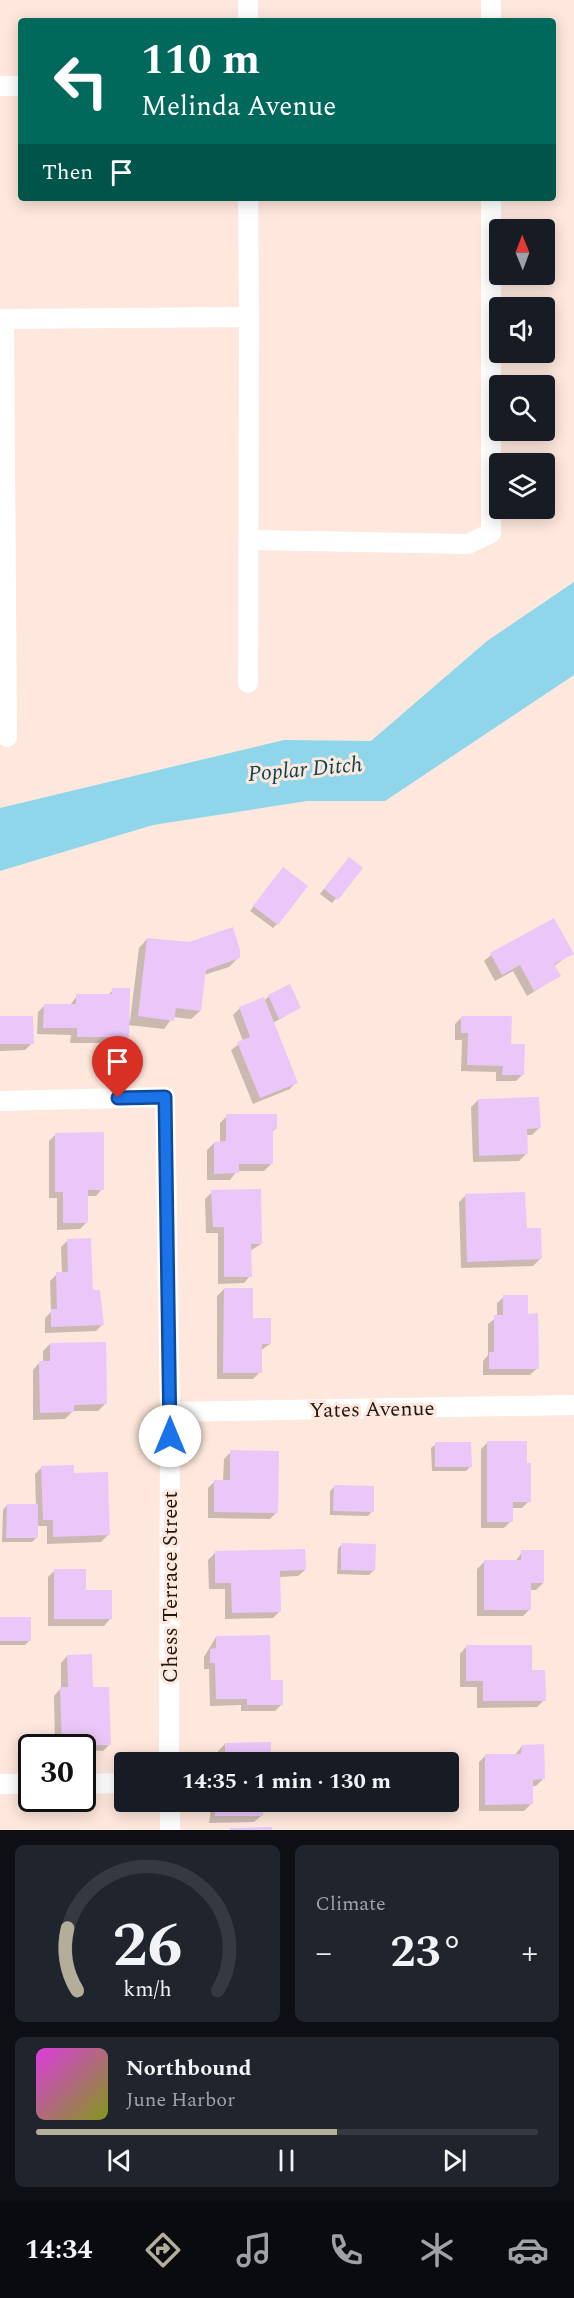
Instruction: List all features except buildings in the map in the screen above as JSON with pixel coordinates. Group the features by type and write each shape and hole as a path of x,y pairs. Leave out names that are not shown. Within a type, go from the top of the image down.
{"street":[{"path":"248,0 248,18"},
{"path":"491,0 491,18"},
{"path":"0,86 18,86"},
{"path":"248,201 248,683"},
{"path":"249,540 468,544 491,533 491,201"},
{"path":"7,737 2,319 249,317"},
{"name":"Chess Terrace Street","path":"0,1101 165,1097 170,1412 169,1752"},
{"name":"Yates Avenue","path":"170,1412 574,1405"},
{"path":"96,1784 114,1783"},
{"path":"0,1785 18,1784"},
{"path":"170,1812 170,1830"}],"water":[{"name":"Poplar Ditch","path":"574,582 574,675 385,801 307,801 153,825 0,871 0,808 284,740 371,741 487,641"}],"route":[{"path":"118,1098 165,1097 170,1436"}]}
